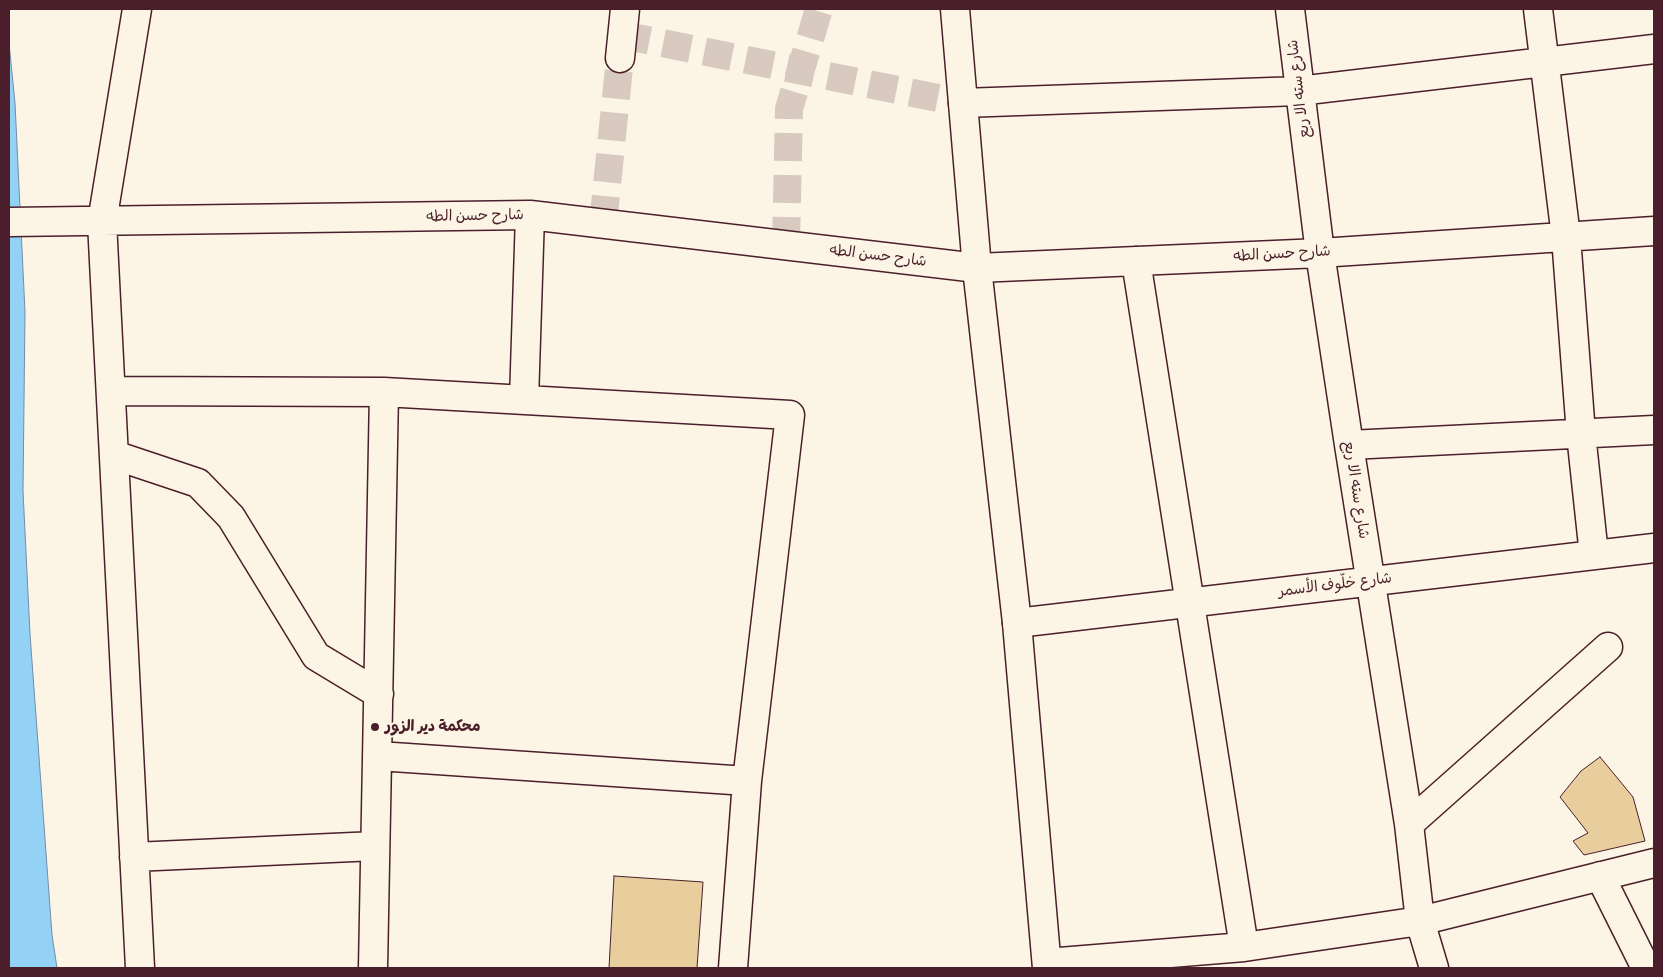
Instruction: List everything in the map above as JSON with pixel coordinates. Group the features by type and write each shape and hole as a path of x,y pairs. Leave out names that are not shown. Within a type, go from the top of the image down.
{"street":[{"path":"137,9 102,222 140,968"},
{"path":"620,58 625,9"},
{"path":"955,9 977,268 1017,623 1047,965 1244,947 1420,921 1654,863"},
{"name":"شارع سته الا ربع","path":"1290,9 1320,253 1409,824 1420,921 1434,968"},
{"path":"1538,9 1566,237 1581,434 1594,555"},
{"path":"963,104 1299,91 1654,49"},
{"path":"524,400 530,215"},
{"name":"شارح حسن الطه","path":"9,222 530,215 977,268 1320,253 1654,232"},
{"path":"1136,261 1244,947"},
{"path":"111,391 384,392 790,415 747,781 734,968"},
{"path":"373,968 384,392"},
{"path":"1349,445 1654,430"},
{"path":"114,455 198,483 231,517 316,656 379,694"},
{"name":"شارع خلّوف الأسمر","path":"1017,623 1654,548"},
{"path":"1409,824 1608,648"},
{"path":"378,756 747,781"},
{"path":"134,857 375,846"},
{"path":"1600,876 1646,968"}],"water":[{"path":"9,43 15,103 25,312 23,491 30,634 52,935 57,968 9,968"}],"building":[{"path":"1600,757 1633,797 1645,841 1584,855 1573,841 1588,833 1560,797 1581,771"},
{"path":"614,876 703,882 697,968 609,968"}],"tunnel":[{"path":"786,245 789,109 819,9"},
{"path":"622,35 963,103"},
{"path":"603,224 620,58"}],"place":[{"name":"محكمة دير الزور","path":"375,727"}]}
